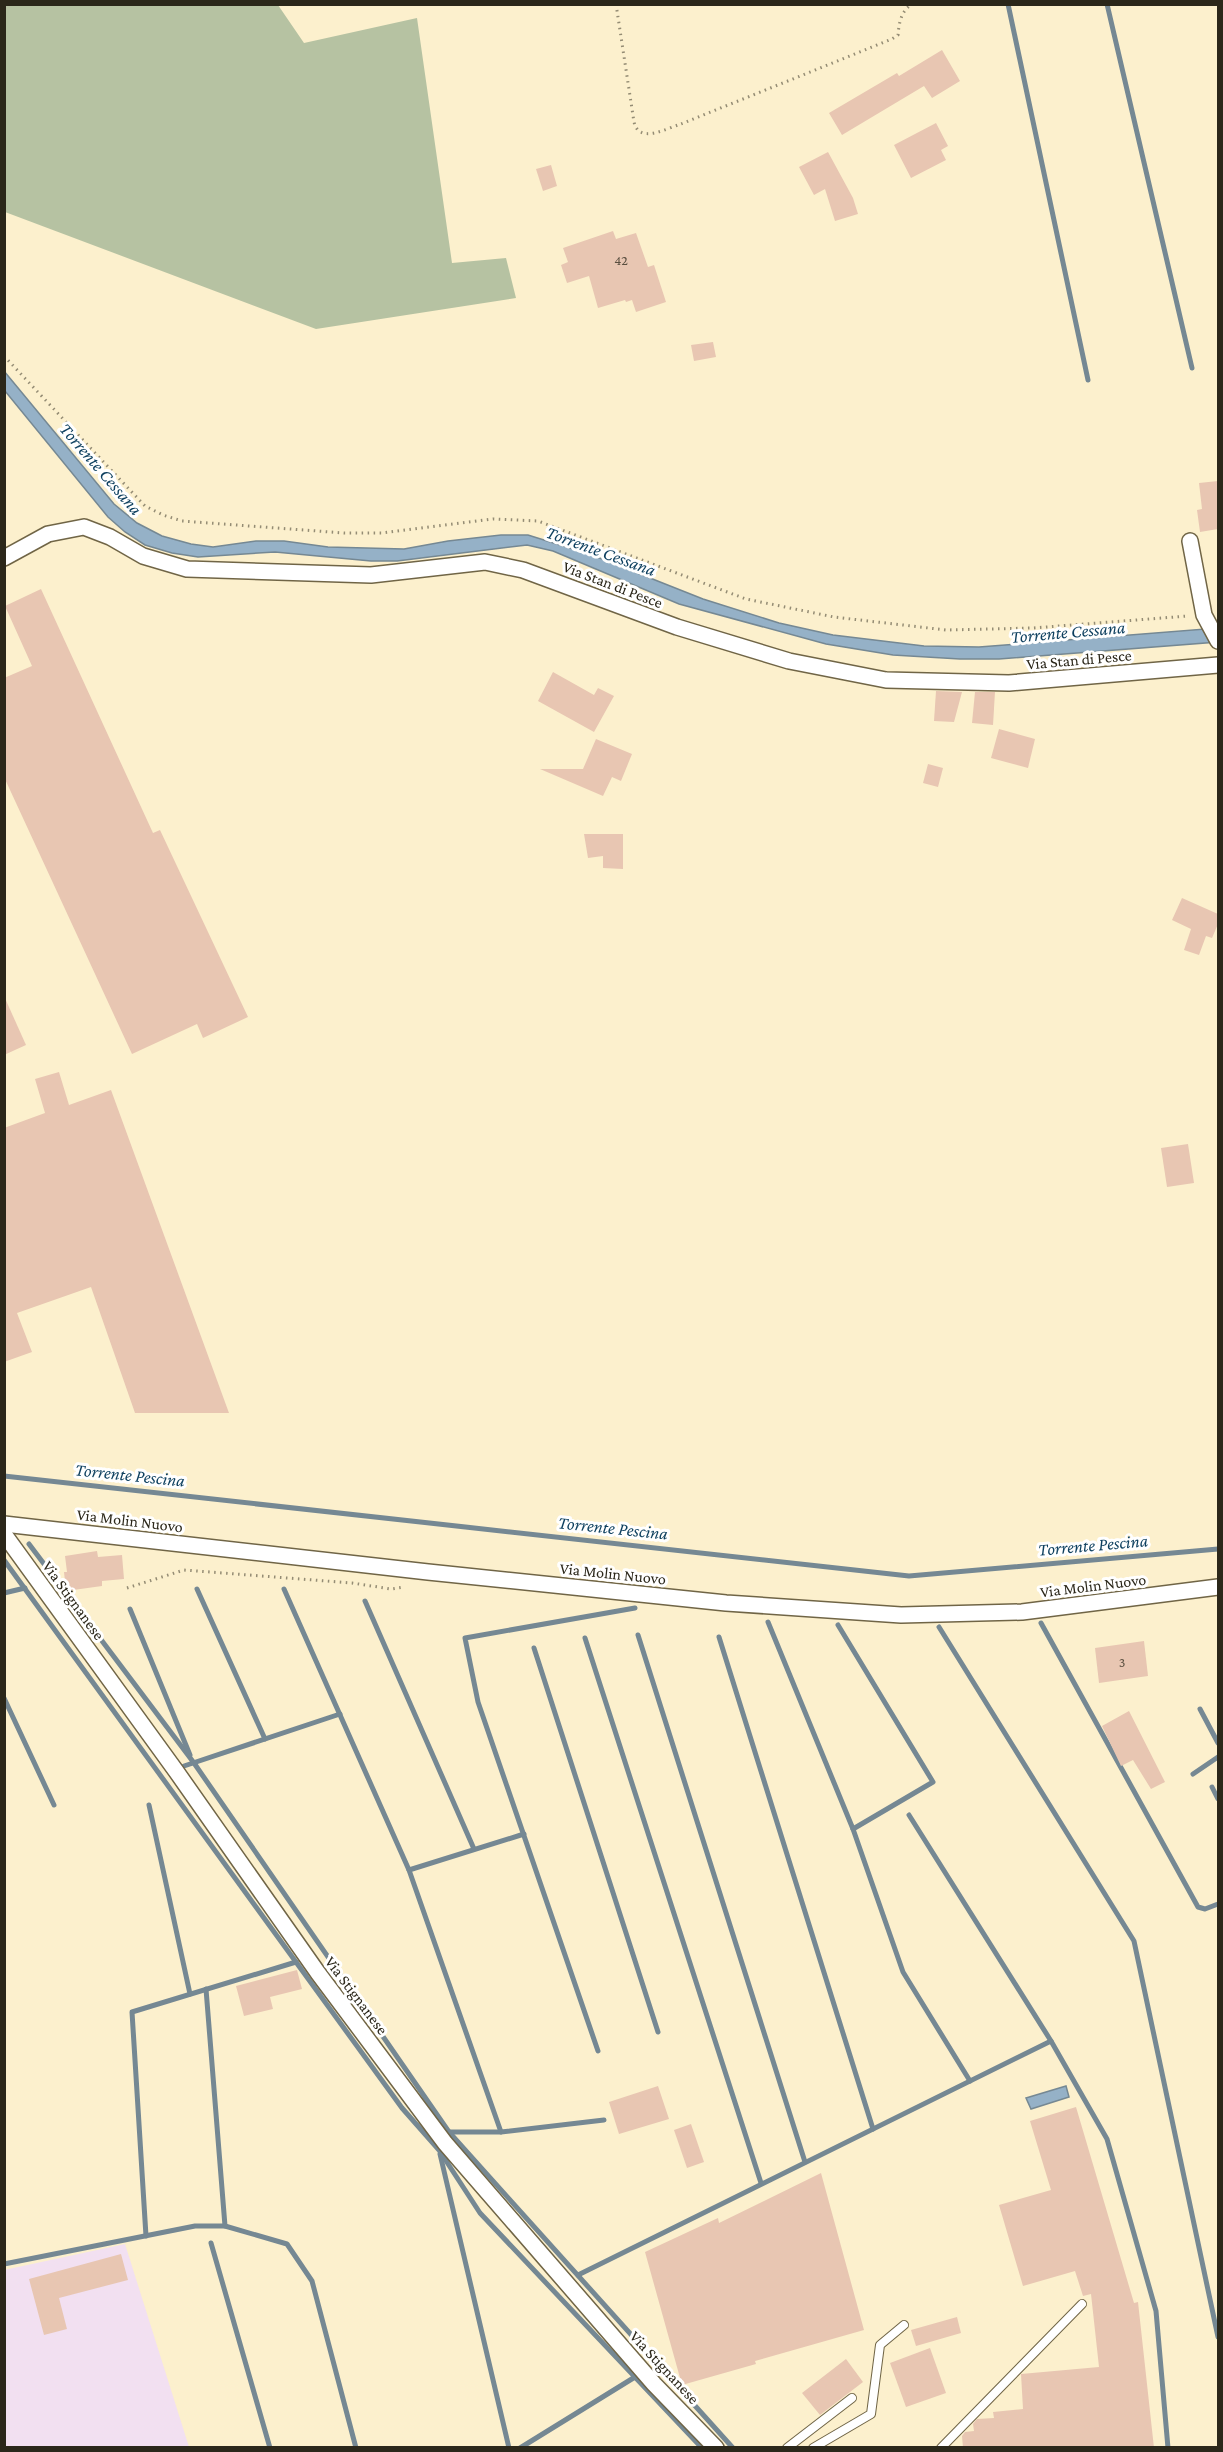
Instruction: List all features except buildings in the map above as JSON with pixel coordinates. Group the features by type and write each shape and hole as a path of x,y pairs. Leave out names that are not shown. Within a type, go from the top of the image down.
{"street":[{"name":"Via Stan di Pesce","path":"4,558 48,534 84,527 110,537 143,556 187,569 371,575 485,562 523,570 677,627 767,654 886,680 1009,683 1218,665"},
{"path":"1190,541 1204,615 1218,641"},
{"name":"Via Molin Nuovo","path":"4,1524 726,1603 901,1615 1022,1612 1218,1587"},
{"name":"Via Stignanese","path":"4,1534 176,1771 318,1974 445,2143 654,2384 716,2448"}],"lane":[{"path":"941,2448 1082,2304"},
{"path":"813,2448 871,2414 880,2345 904,2325"},
{"path":"787,2448 852,2398"}],"path":[{"path":"616,4 636,131 648,134 681,124 892,39 898,35 899,22 906,8 912,4"},
{"path":"4,356 145,506 182,521 344,533 382,533 493,519 538,521 746,599 834,617 946,630 1034,628 1204,615"},
{"path":"127,1588 184,1570 352,1583 392,1589 414,1585 428,1572"}],"shaded area":[{"path":"125,2244 189,2447 5,2447 4,2270"}],"green space":[{"path":"4,5 278,5 304,43 417,18 452,263 506,258 516,298 316,329 5,212"}],"water":[{"path":"4,371 114,504 137,523 162,536 191,544 213,547 256,541 284,541 328,547 404,549 501,535 528,535 592,555 703,599 779,623 833,635 924,646 979,647 1218,628 1218,642 999,659 893,655 826,644 679,604 553,551 527,545 397,561 371,561 275,552 198,557 172,553 145,545 108,517 5,391"},
{"path":"1066,2086 1069,2097 1031,2109 1026,2098"}],"waterway":[{"path":"1008,4 1088,380"},
{"path":"1107,4 1192,368"},
{"name":"Torrente Pescina","path":"4,1476 909,1576 1218,1549"},
{"path":"29,1544 194,1763 449,2132 733,2448"},
{"path":"4,1560 402,2108 439,2150 480,2213 702,2448"},
{"path":"4,1593 25,1588"},
{"path":"197,1589 265,1739"},
{"path":"284,1589 409,1870 501,2132"},
{"path":"365,1601 474,1849"},
{"path":"598,2051 478,1702 465,1638 635,1608"},
{"path":"130,1609 190,1755"},
{"path":"768,1622 853,1829 903,1972 970,2081"},
{"path":"1041,1623 1198,1907 1205,1909 1218,1904"},
{"path":"838,1625 933,1782 853,1829"},
{"path":"939,1627 1134,1941 1218,2337"},
{"path":"638,1635 805,2162"},
{"path":"719,1637 873,2129"},
{"path":"585,1638 761,2183"},
{"path":"534,1648 658,2032"},
{"path":"4,1698 54,1805"},
{"path":"1200,1709 1218,1743"},
{"path":"184,1766 340,1714"},
{"path":"1193,1774 1218,1757"},
{"path":"1212,1787 1218,1799"},
{"path":"149,1805 190,1994"},
{"path":"909,1815 1051,2041 1107,2139 1156,2311 1168,2448"},
{"path":"409,1870 524,1834"},
{"path":"146,2236 132,2012 296,1962"},
{"path":"206,1989 225,2226"},
{"path":"578,2275 1051,2041"},
{"path":"449,2132 501,2132 604,2120"},
{"path":"440,2154 509,2448"},
{"path":"4,2264 195,2226 225,2226 287,2244 312,2281 356,2448"},
{"path":"211,2243 270,2448"},
{"path":"520,2448 635,2377"}],"water label":[{"name":"Torrente Cessana","path":"101,469"},
{"name":"Torrente Cessana","path":"601,551"},
{"name":"Torrente Cessana","path":"1068,632"}]}
